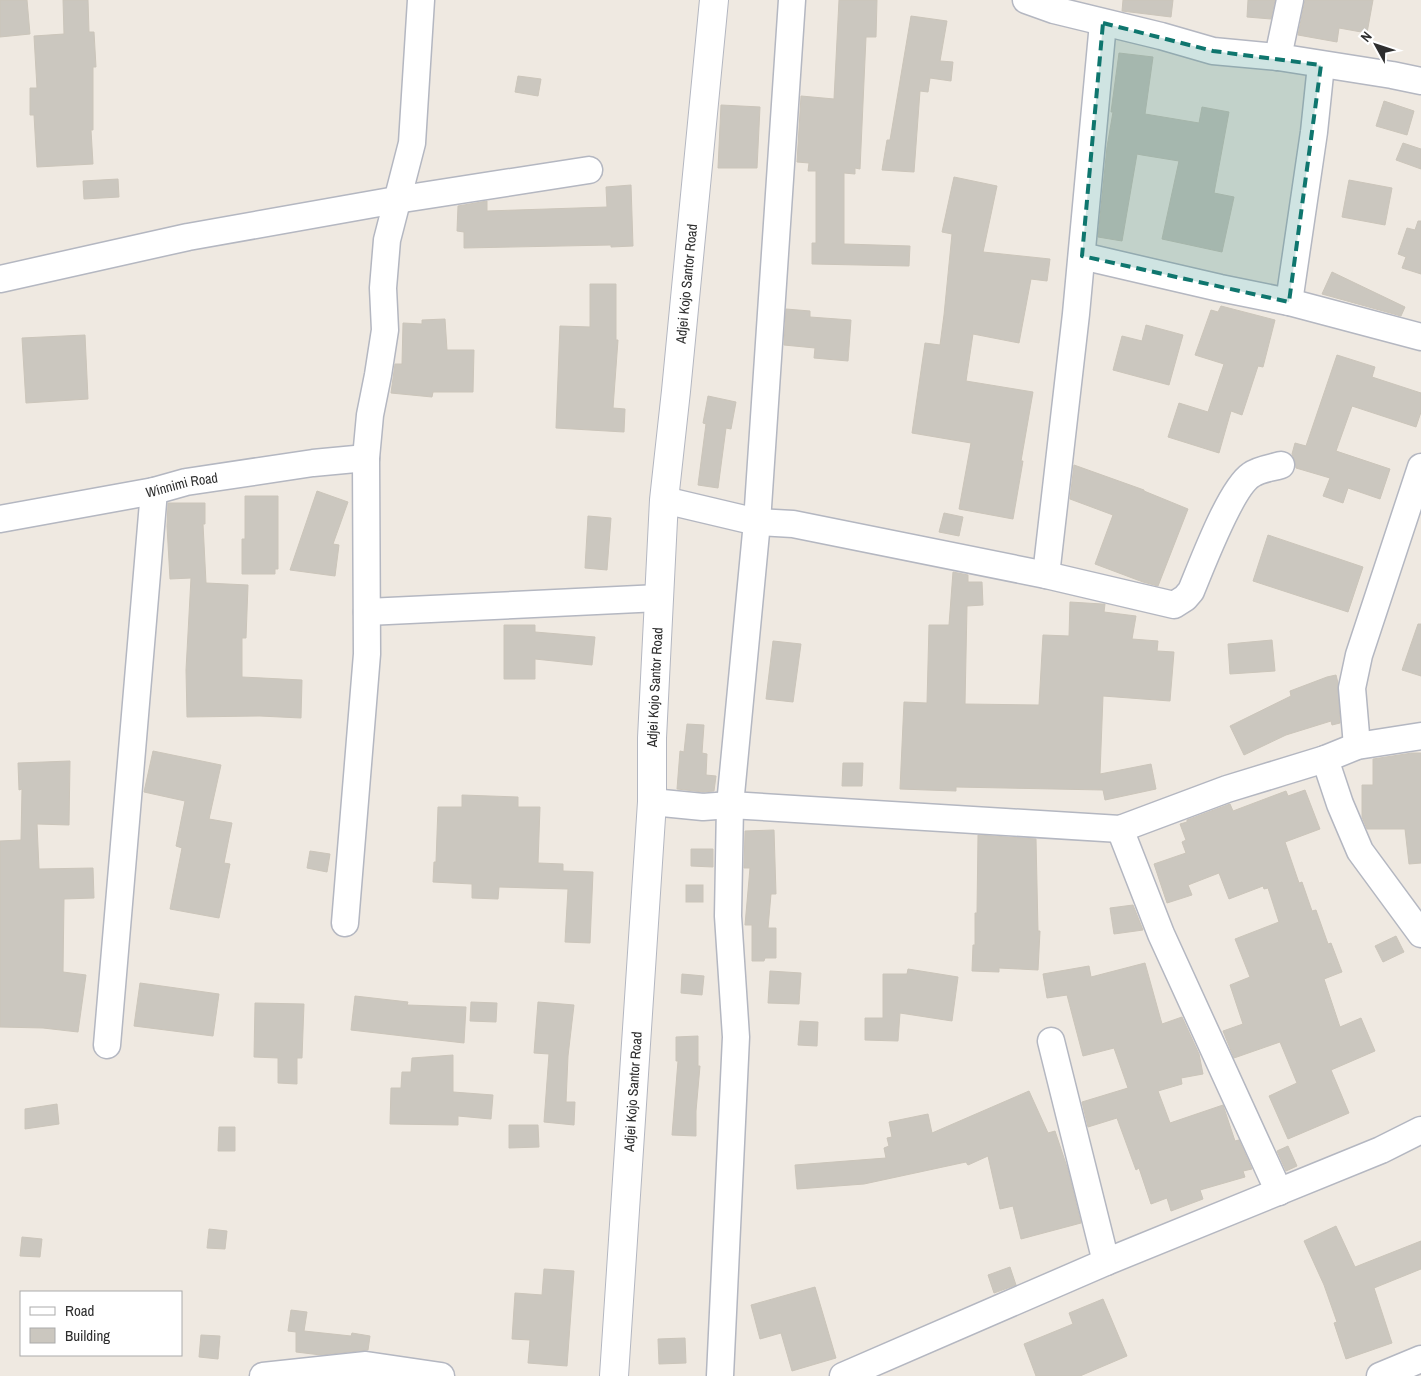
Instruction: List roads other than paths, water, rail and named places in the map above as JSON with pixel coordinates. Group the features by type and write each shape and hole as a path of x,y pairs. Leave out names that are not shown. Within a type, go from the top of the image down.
{"street":[{"path":"345,923 367,654 366,458 370,415 385,330 383,288 387,240 412,143 421,0"},
{"name":"Adjei Kojo Santor Road","path":"614,1376 652,802 652,738 664,500 714,0"},
{"path":"720,1376 736,1037 728,916 730,805 757,522 792,0"},
{"path":"1026,0 1055,5 1103,23 1161,36 1213,51 1278,57 1421,81"},
{"path":"1278,57 1290,0"},
{"path":"1046,575 1082,256 1103,23"},
{"path":"1289,302 1322,64"},
{"path":"0,279 188,237 396,200 589,170"},
{"path":"1082,256 1289,302 1421,337"},
{"name":"Winnimi Road","path":"0,519 154,491 186,482 313,463 366,458"},
{"path":"664,500 757,522 793,524 1046,575 1174,605 1191,591 1226,511 1242,484 1251,475 1280,466"},
{"path":"1357,746 1352,688 1359,655 1421,468"},
{"path":"107,1045 154,491"},
{"path":"366,612 659,598"},
{"path":"652,802 703,807 730,805 1120,829 1227,789 1325,759 1357,746 1421,736"},
{"path":"1325,759 1340,804 1360,851 1421,934"},
{"path":"1120,829 1161,934 1279,1192"},
{"path":"1051,1041 1106,1262"},
{"path":"843,1376 1106,1262 1381,1150 1421,1130"},
{"path":"1380,1376 1421,1359"},
{"path":"263,1376 366,1365 440,1376"}]}
